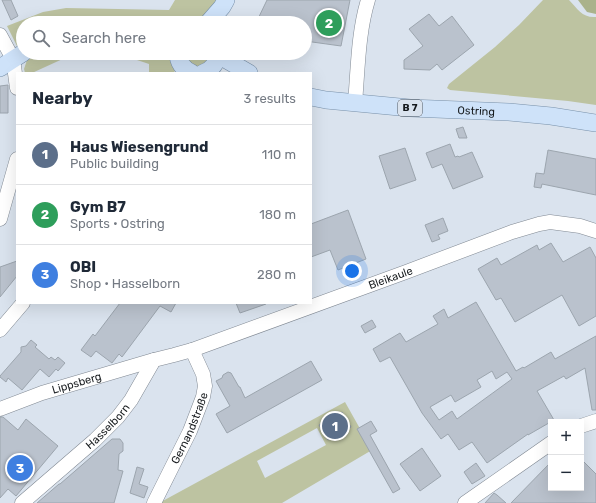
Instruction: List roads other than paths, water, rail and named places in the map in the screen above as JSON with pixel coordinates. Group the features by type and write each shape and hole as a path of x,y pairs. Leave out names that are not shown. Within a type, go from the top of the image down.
{"main road":[{"path":"194,69 210,70 216,60"},
{"path":"228,60 248,72"},
{"path":"240,60 249,72"},
{"name":"Ostring","path":"312,97 326,100 410,108 509,112 596,123"}],"street":[{"path":"355,103 361,32 364,11 368,0"},
{"path":"0,35 12,60 16,82"},
{"path":"0,218 16,162"},
{"name":"Bleikaule","path":"190,351 512,232 539,224 550,222 580,226 596,231"},
{"path":"0,330 22,304"},
{"path":"154,360 190,351"},
{"name":"Gernandstraße","path":"154,503 190,431 204,396 203,374 190,351"},
{"name":"Lippsberg","path":"0,409 42,393 154,360"},
{"name":"Hasselborn","path":"22,503 95,440 118,417 131,400 154,360"},
{"path":"584,425 596,421"},
{"path":"465,503 548,445"}],"place":[{"name":"Gym B7","path":"329,23"},
{"name":"Haus Wiesengrund","path":"335,426"},
{"name":"OBI","path":"20,468"}]}
